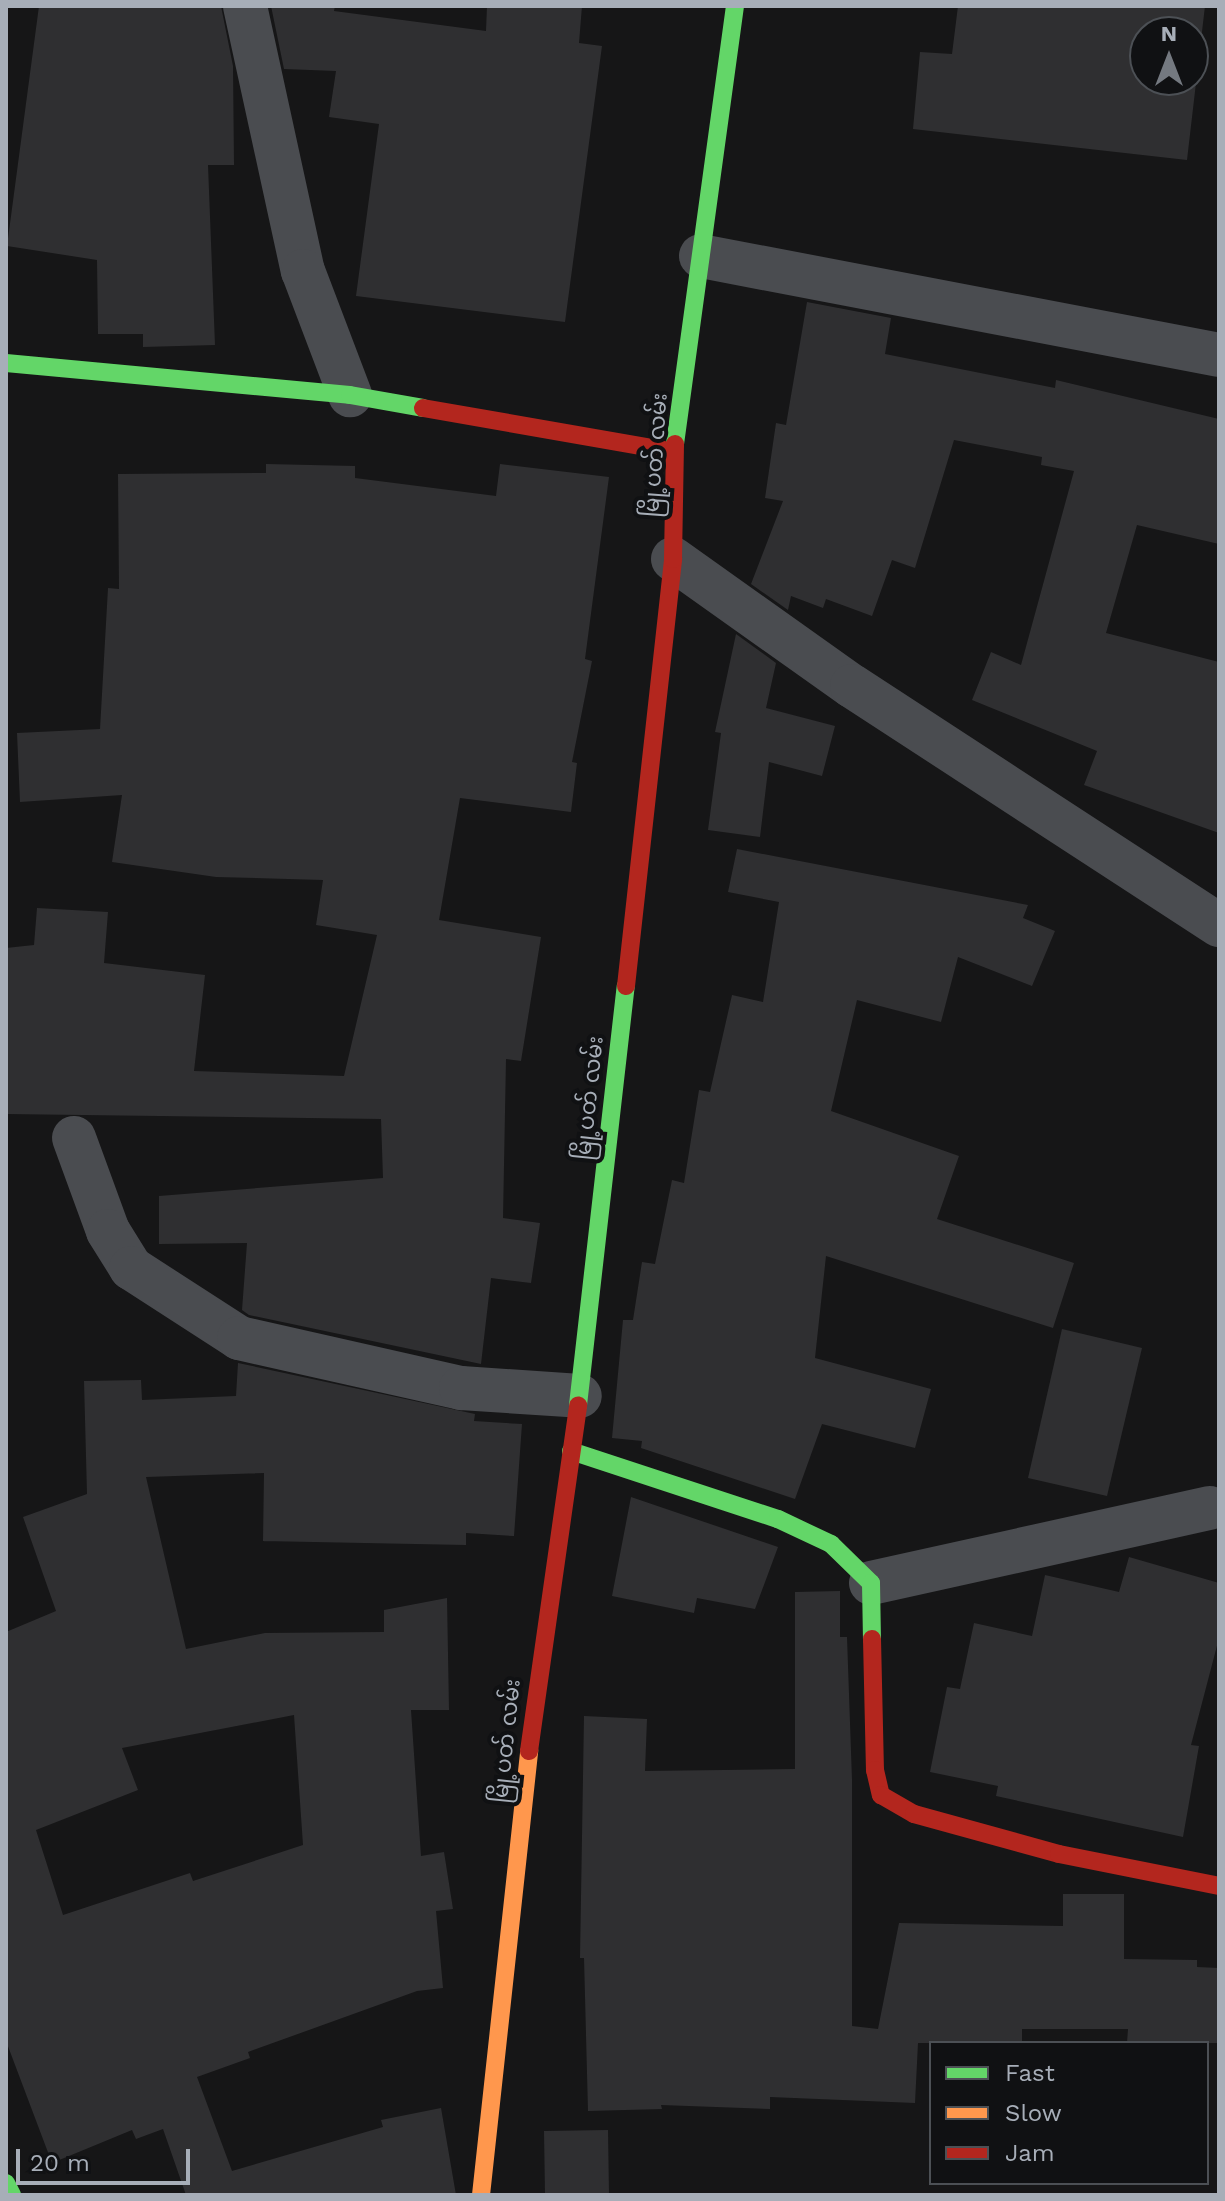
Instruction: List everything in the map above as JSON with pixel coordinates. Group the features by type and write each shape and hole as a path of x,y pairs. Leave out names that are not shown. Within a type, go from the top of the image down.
{"street":[{"path":"245,6 303,271 350,395"},
{"name":"မြို့ပတ် လမ်း","path":"481,2195 541,1642 580,1396 673,559 674,452 735,6"},
{"path":"701,256 1219,355"},
{"path":"6,363 350,395 674,452"},
{"path":"673,559 852,686 1219,925"},
{"path":"74,1138 108,1231 131,1268 239,1338 461,1388 580,1396"},
{"path":"571,1451 778,1519 831,1544 871,1583 875,1770 881,1795 914,1814 1045,1850 1219,1886"},
{"path":"871,1583 1210,1508"},
{"path":"6,2183 12,2195"}],"building":[{"path":"39,6 221,6 233,66 234,165 208,165 215,345 143,347 143,334 98,334 97,260 7,246"},
{"path":"271,6 335,6 334,11 486,31 487,6 582,6 579,43 602,46 565,322 356,296 379,124 329,117 336,71 284,69"},
{"path":"958,6 1205,6 1204,16 1129,16 1129,96 1194,96 1187,160 913,129 920,52 952,54"},
{"path":"807,302 891,318 885,354 1055,388 1056,380 1219,419 1219,544 1137,525 1106,633 1219,662 1219,833 1084,785 1097,751 972,700 991,652 1021,665 1074,471 1041,465 1042,457 954,440 915,568 892,560 872,616 826,599 823,608 791,596 788,610 751,584 783,501 765,498 776,423 786,425"},
{"path":"266,464 355,466 355,478 496,496 500,464 609,477 585,659 592,661 572,762 577,763 571,812 460,798 439,920 541,937 521,1061 506,1059 503,1218 540,1223 531,1283 491,1278 481,1364 249,1315 242,1310 247,1243 159,1244 159,1196 383,1178 381,1119 6,1114 6,948 34,945 37,908 108,912 104,963 205,975 194,1071 344,1076 377,935 316,925 323,880 216,877 112,862 122,795 20,802 17,733 100,729 108,588 119,589 118,474 266,473"},
{"path":"736,634 776,663 766,708 835,726 822,776 769,762 760,837 708,830 721,733 715,732"},
{"path":"737,849 1028,905 1023,918 1055,931 1032,986 958,957 941,1022 857,1000 831,1111 959,1156 937,1219 1074,1263 1053,1328 826,1256 815,1358 931,1389 915,1448 822,1424 795,1499 641,1448 642,1441 612,1438 623,1320 633,1320 642,1262 655,1264 672,1180 684,1183 699,1090 710,1092 732,995 763,1002 779,902 728,892"},
{"path":"1062,1329 1142,1348 1107,1496 1028,1478"},
{"path":"238,1363 475,1414 474,1421 522,1424 514,1536 466,1533 466,1545 263,1541 264,1473 146,1477 186,1649 265,1633 384,1632 384,1610 447,1598 449,1710 411,1710 421,1856 444,1852 453,1909 436,1911 443,1988 417,1991 248,2052 250,2058 197,2077 232,2171 383,2127 381,2120 441,2108 456,2195 186,2195 163,2129 136,2139 132,2130 52,2163 6,2041 6,1632 56,1611 23,1517 87,1494 84,1381 141,1380 142,1400 236,1396","holes":["294,1715 303,1845 193,1881 190,1873 63,1915 36,1830 138,1790 122,1748"]},
{"path":"631,1497 778,1547 755,1609 697,1598 694,1613 612,1596"},
{"path":"1129,1557 1219,1583 1219,1638 1191,1745 1199,1746 1183,1837 996,1796 998,1786 930,1772 947,1687 960,1689 974,1623 1032,1636 1045,1575 1119,1592"},
{"path":"840,1591 840,1637 847,1637 852,1780 852,2026 878,2029 899,1923 1063,1926 1063,1894 1124,1894 1124,1959 1197,1960 1197,1967 1219,1968 1219,2043 1127,2041 1128,2029 1022,2029 1022,2041 918,2043 915,2103 770,2097 770,2109 661,2105 662,2109 588,2111 584,1958 580,1958 584,1716 647,1719 645,1771 795,1769 795,1592"},
{"path":"608,2130 609,2195 545,2195 544,2131"}],"traffic: fast":[{"path":"675,444 735,6"},
{"path":"6,363 350,395 423,408"},
{"path":"578,1405 626,986"},
{"path":"571,1451 778,1519 831,1544 871,1583 872,1639"},
{"path":"6,2183 12,2195"}],"traffic: slow":[{"path":"481,2195 529,1751"}],"traffic: jam":[{"path":"423,408 674,452"},
{"path":"626,986 673,559 675,444"},
{"path":"529,1751 578,1405"},
{"path":"872,1639 875,1770 881,1795 914,1814 1059,1854 1219,1886"}]}
